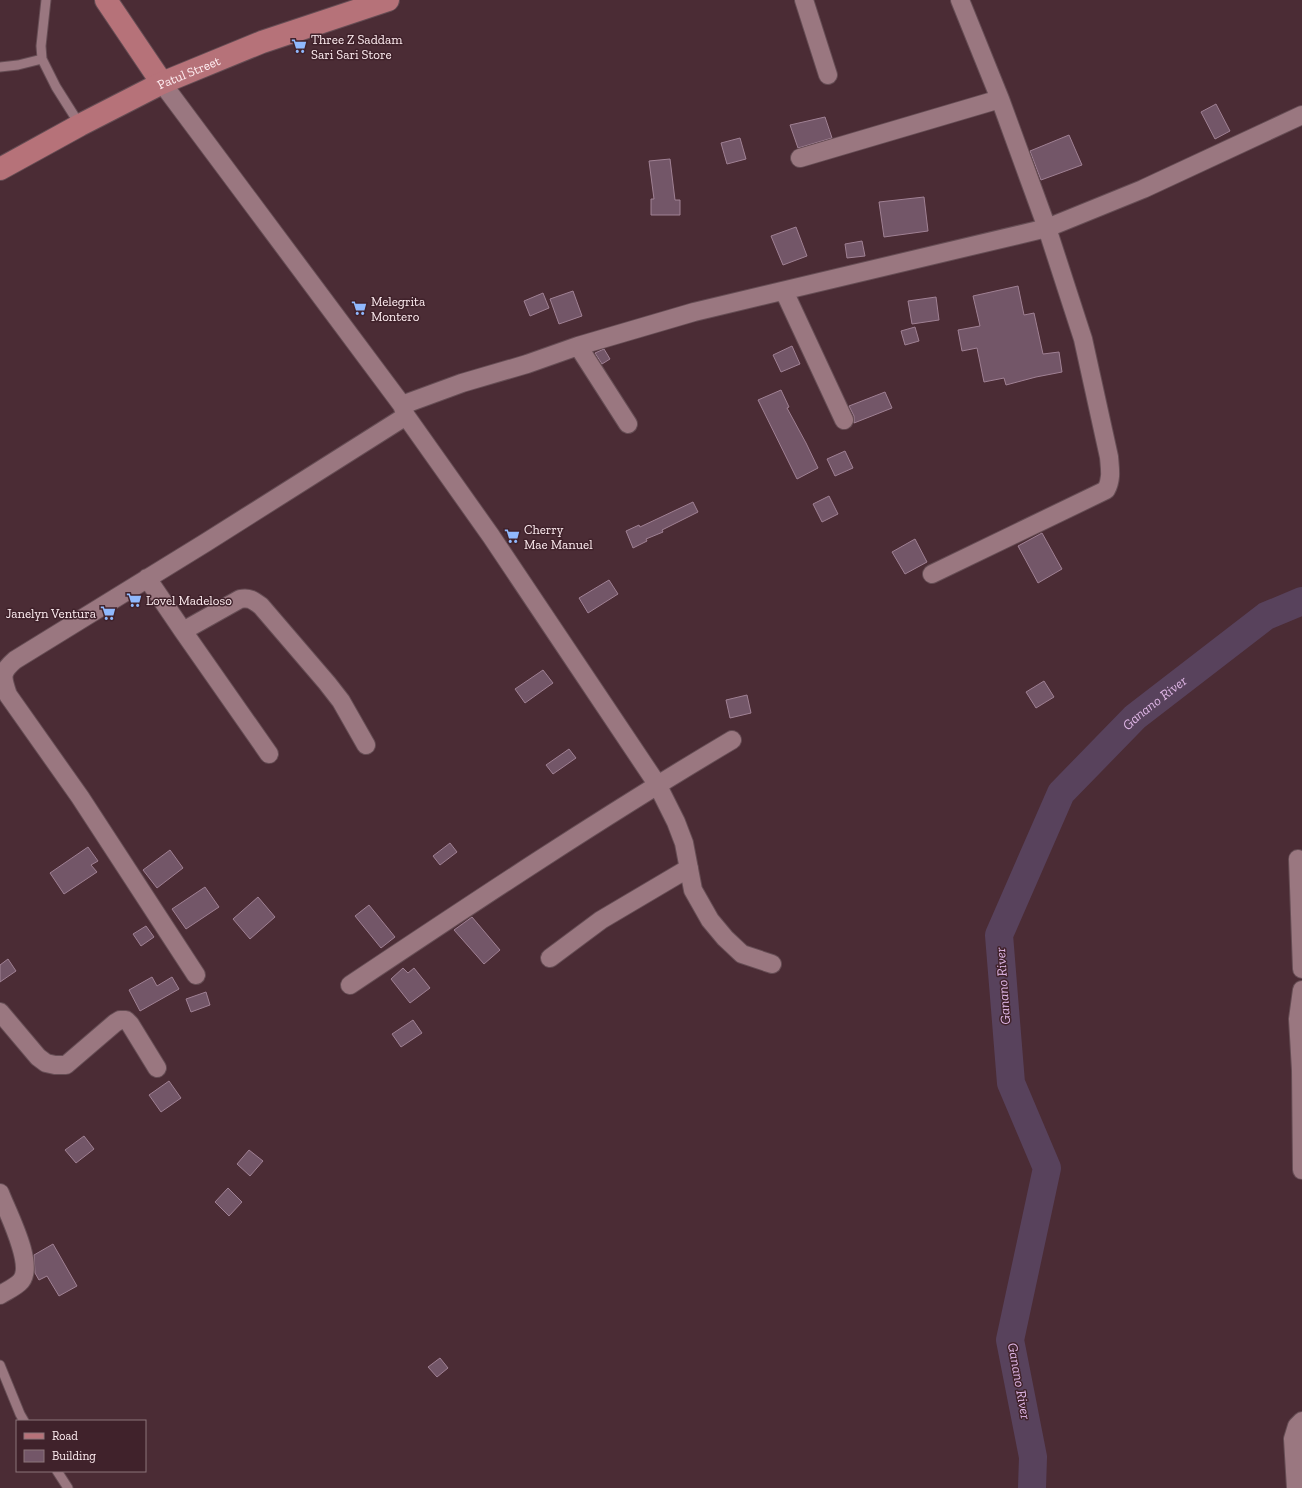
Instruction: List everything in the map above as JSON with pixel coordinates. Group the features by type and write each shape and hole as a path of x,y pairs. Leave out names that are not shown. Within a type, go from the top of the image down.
{"main road":[{"path":"106,0 162,83"},
{"name":"Patul Street","path":"0,169 80,125 162,83 262,42 388,0"}],"street":[{"path":"804,0 828,75"},
{"path":"932,574 1106,490 1110,482 1110,457 1083,339 1047,228 1000,99 960,0"},
{"path":"162,83 404,411 491,536 657,784 676,822 684,843 693,890 710,920 725,938 742,954 772,964"},
{"path":"800,158 1000,99"},
{"path":"196,974 80,797 8,694 3,681 3,674 6,668 15,660 204,543 404,411 462,383 527,364 578,346 694,312 1047,228 1143,189 1302,115"},
{"path":"784,291 844,420"},
{"path":"578,346 628,424"},
{"path":"147,578 269,754"},
{"path":"183,631 240,599 251,599 261,606 327,683 341,702 366,745"},
{"path":"350,984 657,784 732,740"},
{"path":"1298,859 1302,969"},
{"path":"550,958 600,920 689,868"},
{"path":"1302,990 1298,1018 1301,1070 1302,1170"},
{"path":"0,1012 38,1057 46,1063 55,1065 66,1065 115,1023 120,1020 126,1020 157,1068"},
{"path":"0,1193 20,1244 25,1262 25,1270 20,1282 0,1295"},
{"path":"1296,1488 1293,1439 1297,1426 1302,1421"}],"lane":[{"path":"46,0 41,46 42,59 56,87 80,125"},
{"path":"0,67 18,65 42,59"},
{"path":"0,1365 23,1420"},
{"path":"58,1472 68,1488"}],"building":[{"path":"1216,104 1230,131 1215,139 1201,112"},
{"path":"825,117 832,138 798,148 790,125"},
{"path":"1069,135 1082,165 1041,180 1030,151"},
{"path":"740,138 746,159 727,164 721,143"},
{"path":"670,159 675,200 680,200 680,215 651,215 651,199 654,199 649,161"},
{"path":"924,197 928,231 884,237 879,202"},
{"path":"796,227 807,256 783,265 771,236"},
{"path":"862,241 865,256 847,258 845,244"},
{"path":"1018,286 1024,315 1034,313 1043,354 1059,352 1062,372 1006,385 1004,378 984,382 977,348 962,351 958,330 980,326 973,296"},
{"path":"573,291 582,316 559,324 550,299"},
{"path":"543,293 549,308 530,316 524,301"},
{"path":"936,297 939,320 912,324 908,301"},
{"path":"915,327 919,341 905,345 901,331"},
{"path":"792,346 800,364 781,372 773,355"},
{"path":"604,349 610,359 602,364 595,353"},
{"path":"781,390 789,407 787,408 818,468 797,479 758,400"},
{"path":"885,392 892,408 854,423 854,416 849,406"},
{"path":"845,451 853,468 835,476 827,459"},
{"path":"829,496 838,514 822,522 813,504"},
{"path":"693,502 698,512 662,530 663,532 646,539 647,541 633,548 626,531 639,525 640,527"},
{"path":"1042,533 1062,569 1038,583 1018,546"},
{"path":"915,539 927,562 905,574 892,552"},
{"path":"609,580 618,594 588,613 579,598"},
{"path":"543,670 553,683 525,703 515,689"},
{"path":"1044,681 1054,697 1036,708 1026,692"},
{"path":"747,695 751,713 730,718 726,700"},
{"path":"569,749 576,758 553,774 546,765"},
{"path":"450,843 457,852 440,865 433,856"},
{"path":"88,847 98,861 91,865 97,872 64,894 50,873"},
{"path":"170,850 183,868 157,888 143,870"},
{"path":"205,887 219,907 186,929 172,909"},
{"path":"258,897 275,917 250,939 233,919"},
{"path":"369,905 395,937 381,948 355,916"},
{"path":"472,917 500,950 484,964 454,930"},
{"path":"146,926 154,937 141,946 133,934"},
{"path":"8,959 16,971 0,982 0,965"},
{"path":"403,968 408,973 414,968 430,988 410,1003 391,979"},
{"path":"152,977 157,986 172,977 179,989 140,1011 129,990"},
{"path":"206,992 210,1005 191,1012 186,999"},
{"path":"413,1020 422,1033 401,1047 392,1034"},
{"path":"169,1081 181,1098 161,1112 149,1095"},
{"path":"84,1136 94,1149 76,1163 65,1150"},
{"path":"249,1150 263,1161 250,1176 237,1164"},
{"path":"228,1188 242,1202 229,1216 215,1202"},
{"path":"53,1244 77,1286 59,1296 47,1276 39,1280 35,1273 34,1255"},
{"path":"440,1358 448,1368 437,1377 428,1367"}],"waterway":[{"name":"Ganano River","path":"1032,1488 1033,1457 1010,1340 1047,1168 1011,1083 999,935 1061,793 1135,717 1266,616 1302,601"}],"place":[{"name":"Three Z Saddam Sari Sari Store","path":"299,46"},
{"name":"Melegrita Montero","path":"359,308"},
{"name":"Cherry Mae Manuel","path":"512,536"},
{"name":"Lovel Madeloso","path":"134,600"},
{"name":"Janelyn Ventura","path":"108,613"}]}
